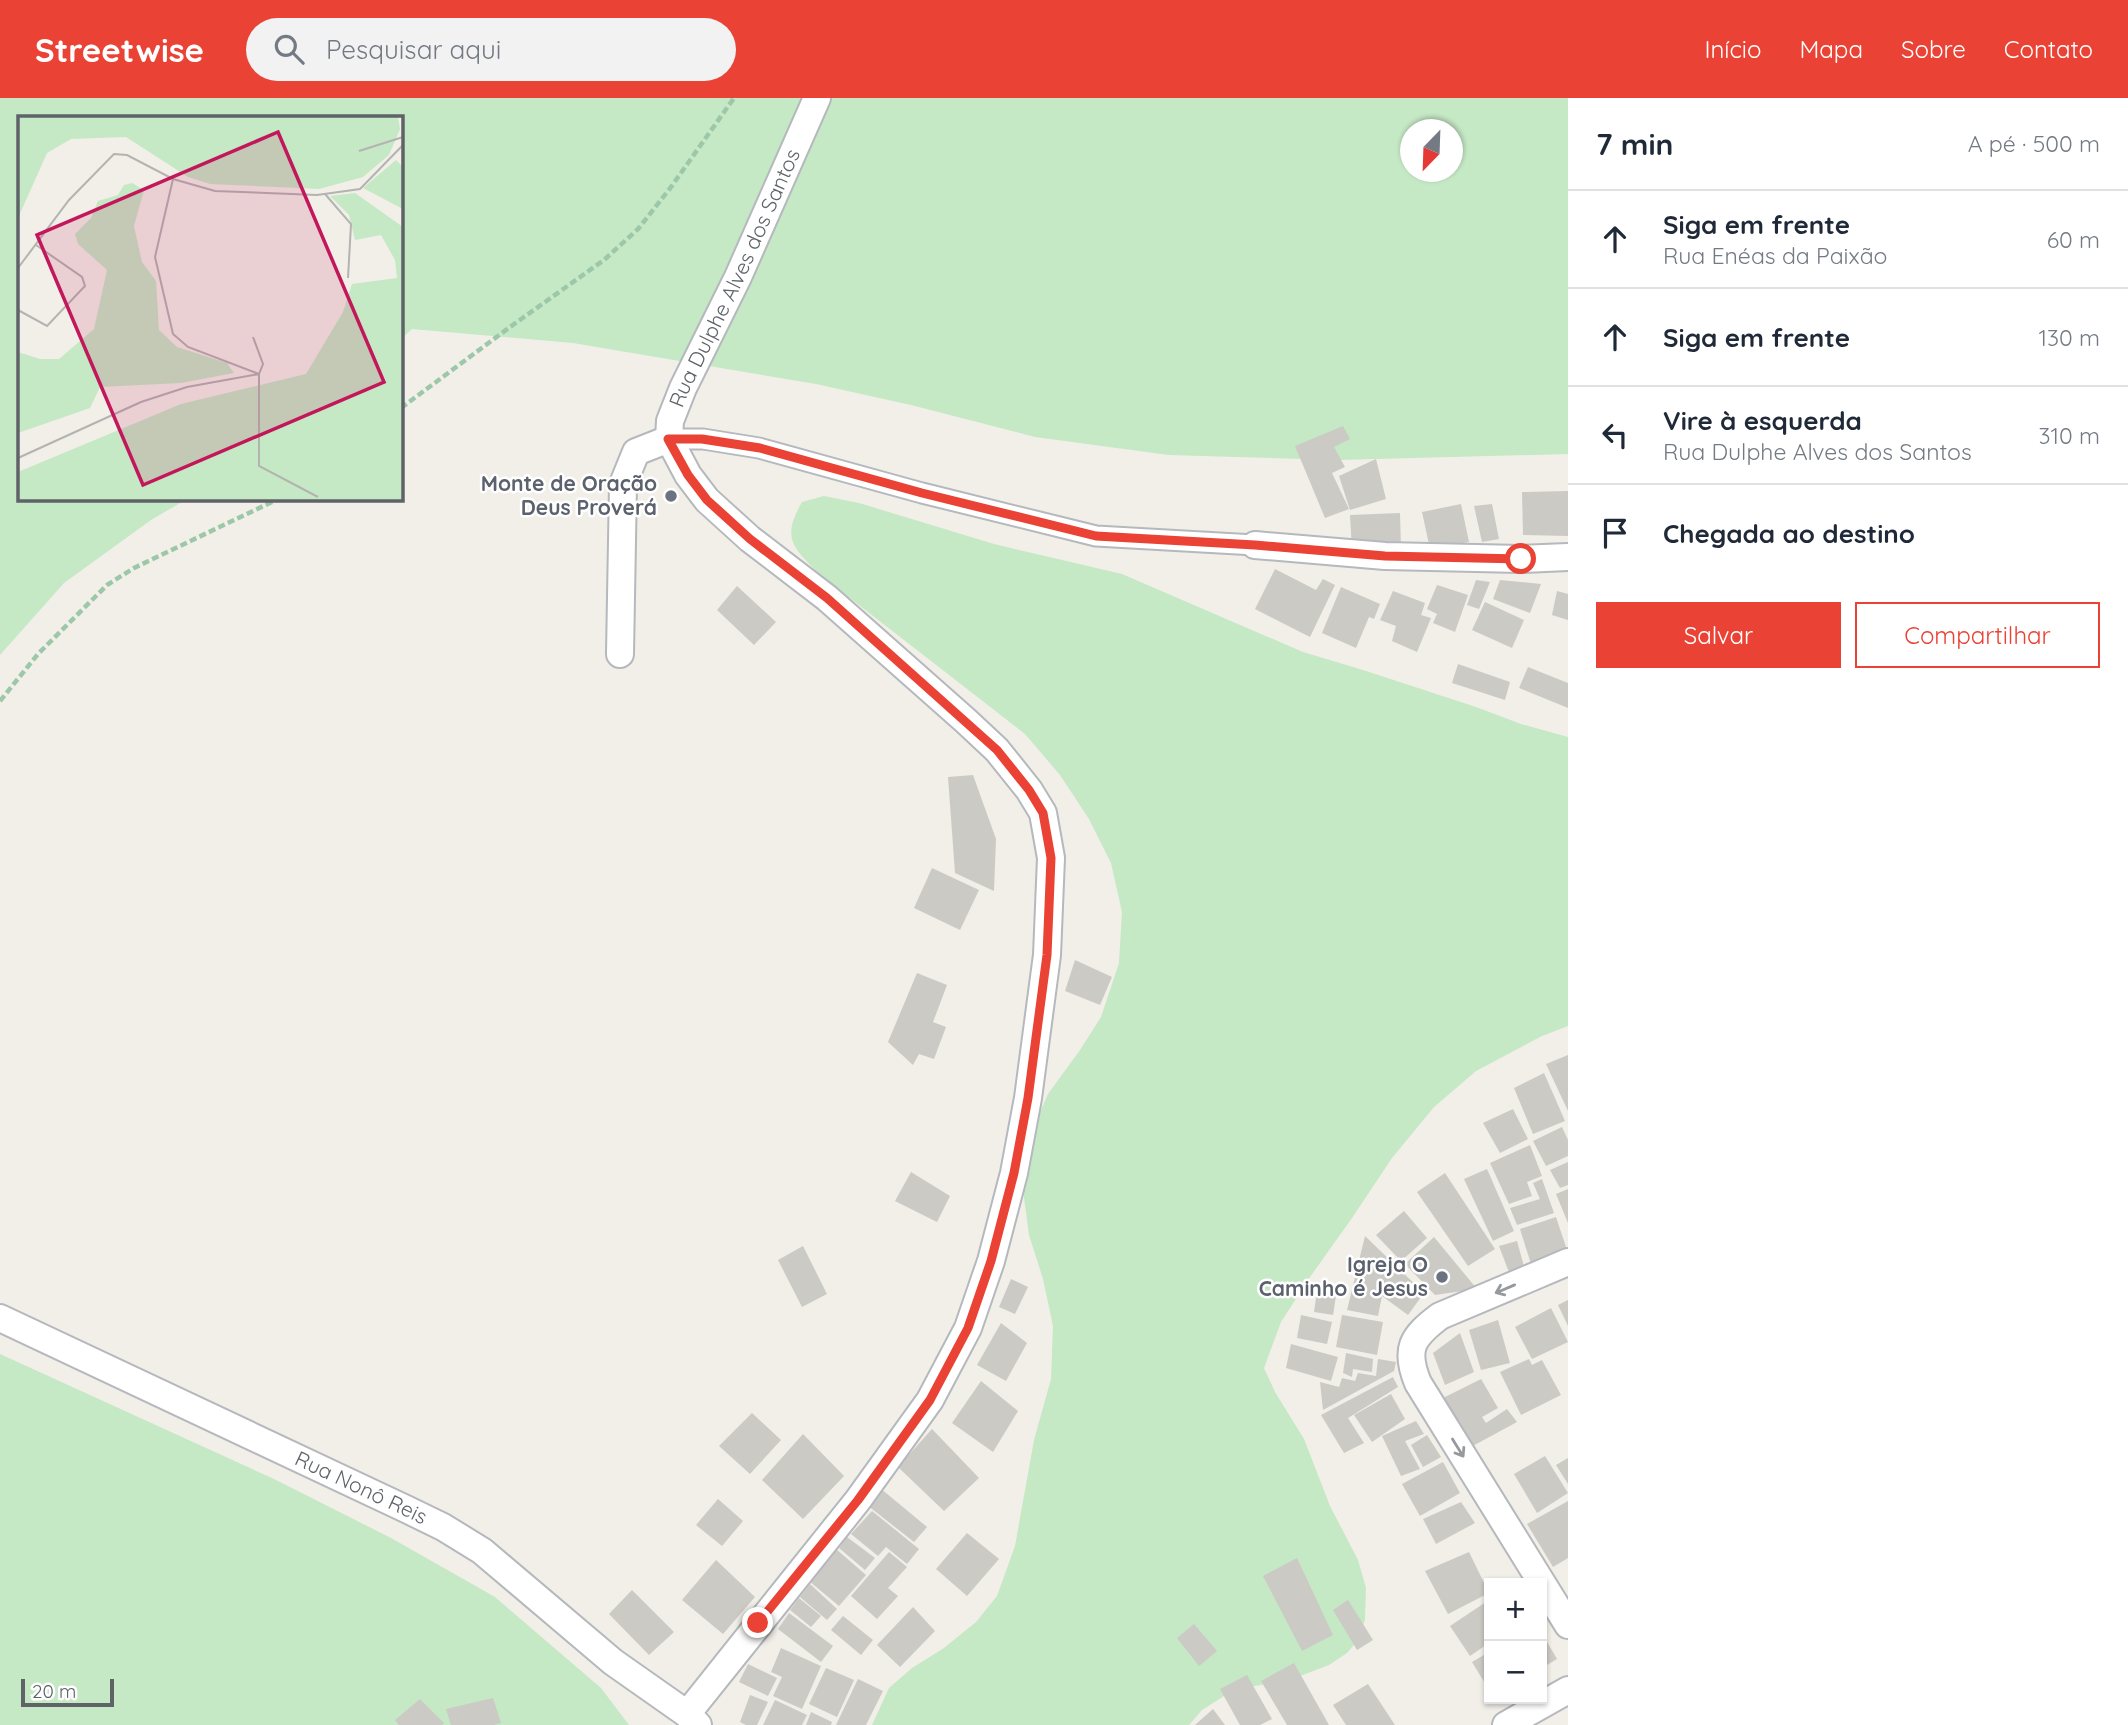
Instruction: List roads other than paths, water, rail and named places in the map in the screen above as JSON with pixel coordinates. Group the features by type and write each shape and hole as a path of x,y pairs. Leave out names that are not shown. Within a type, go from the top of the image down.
{"street":[{"name":"Rua Dulphe Alves dos Santos","path":"668,439 670,421 682,388 738,277 817,98"},
{"path":"668,439 688,475 707,500 750,539 827,598 997,750 1029,790 1043,813 1051,858 1047,955 1028,1098 1014,1173 991,1261 968,1328 930,1400 693,1720"},
{"path":"620,654 623,484 636,452 668,439 702,439 760,448 922,493 1096,536 1385,556 1521,559 1568,557"},
{"path":"1568,1262 1440,1316 1422,1330 1415,1339 1411,1353 1412,1369 1418,1383 1568,1625"},
{"name":"Rua Nonô Reis","path":"0,1318 406,1509 469,1542 613,1662 693,1720"},
{"path":"1506,1725 1568,1690"}],"place":[{"name":"Monte de Oração Deus Proverá","path":"671,496"},
{"name":"Igreja O Caminho é Jesus","path":"1442,1277"}]}
